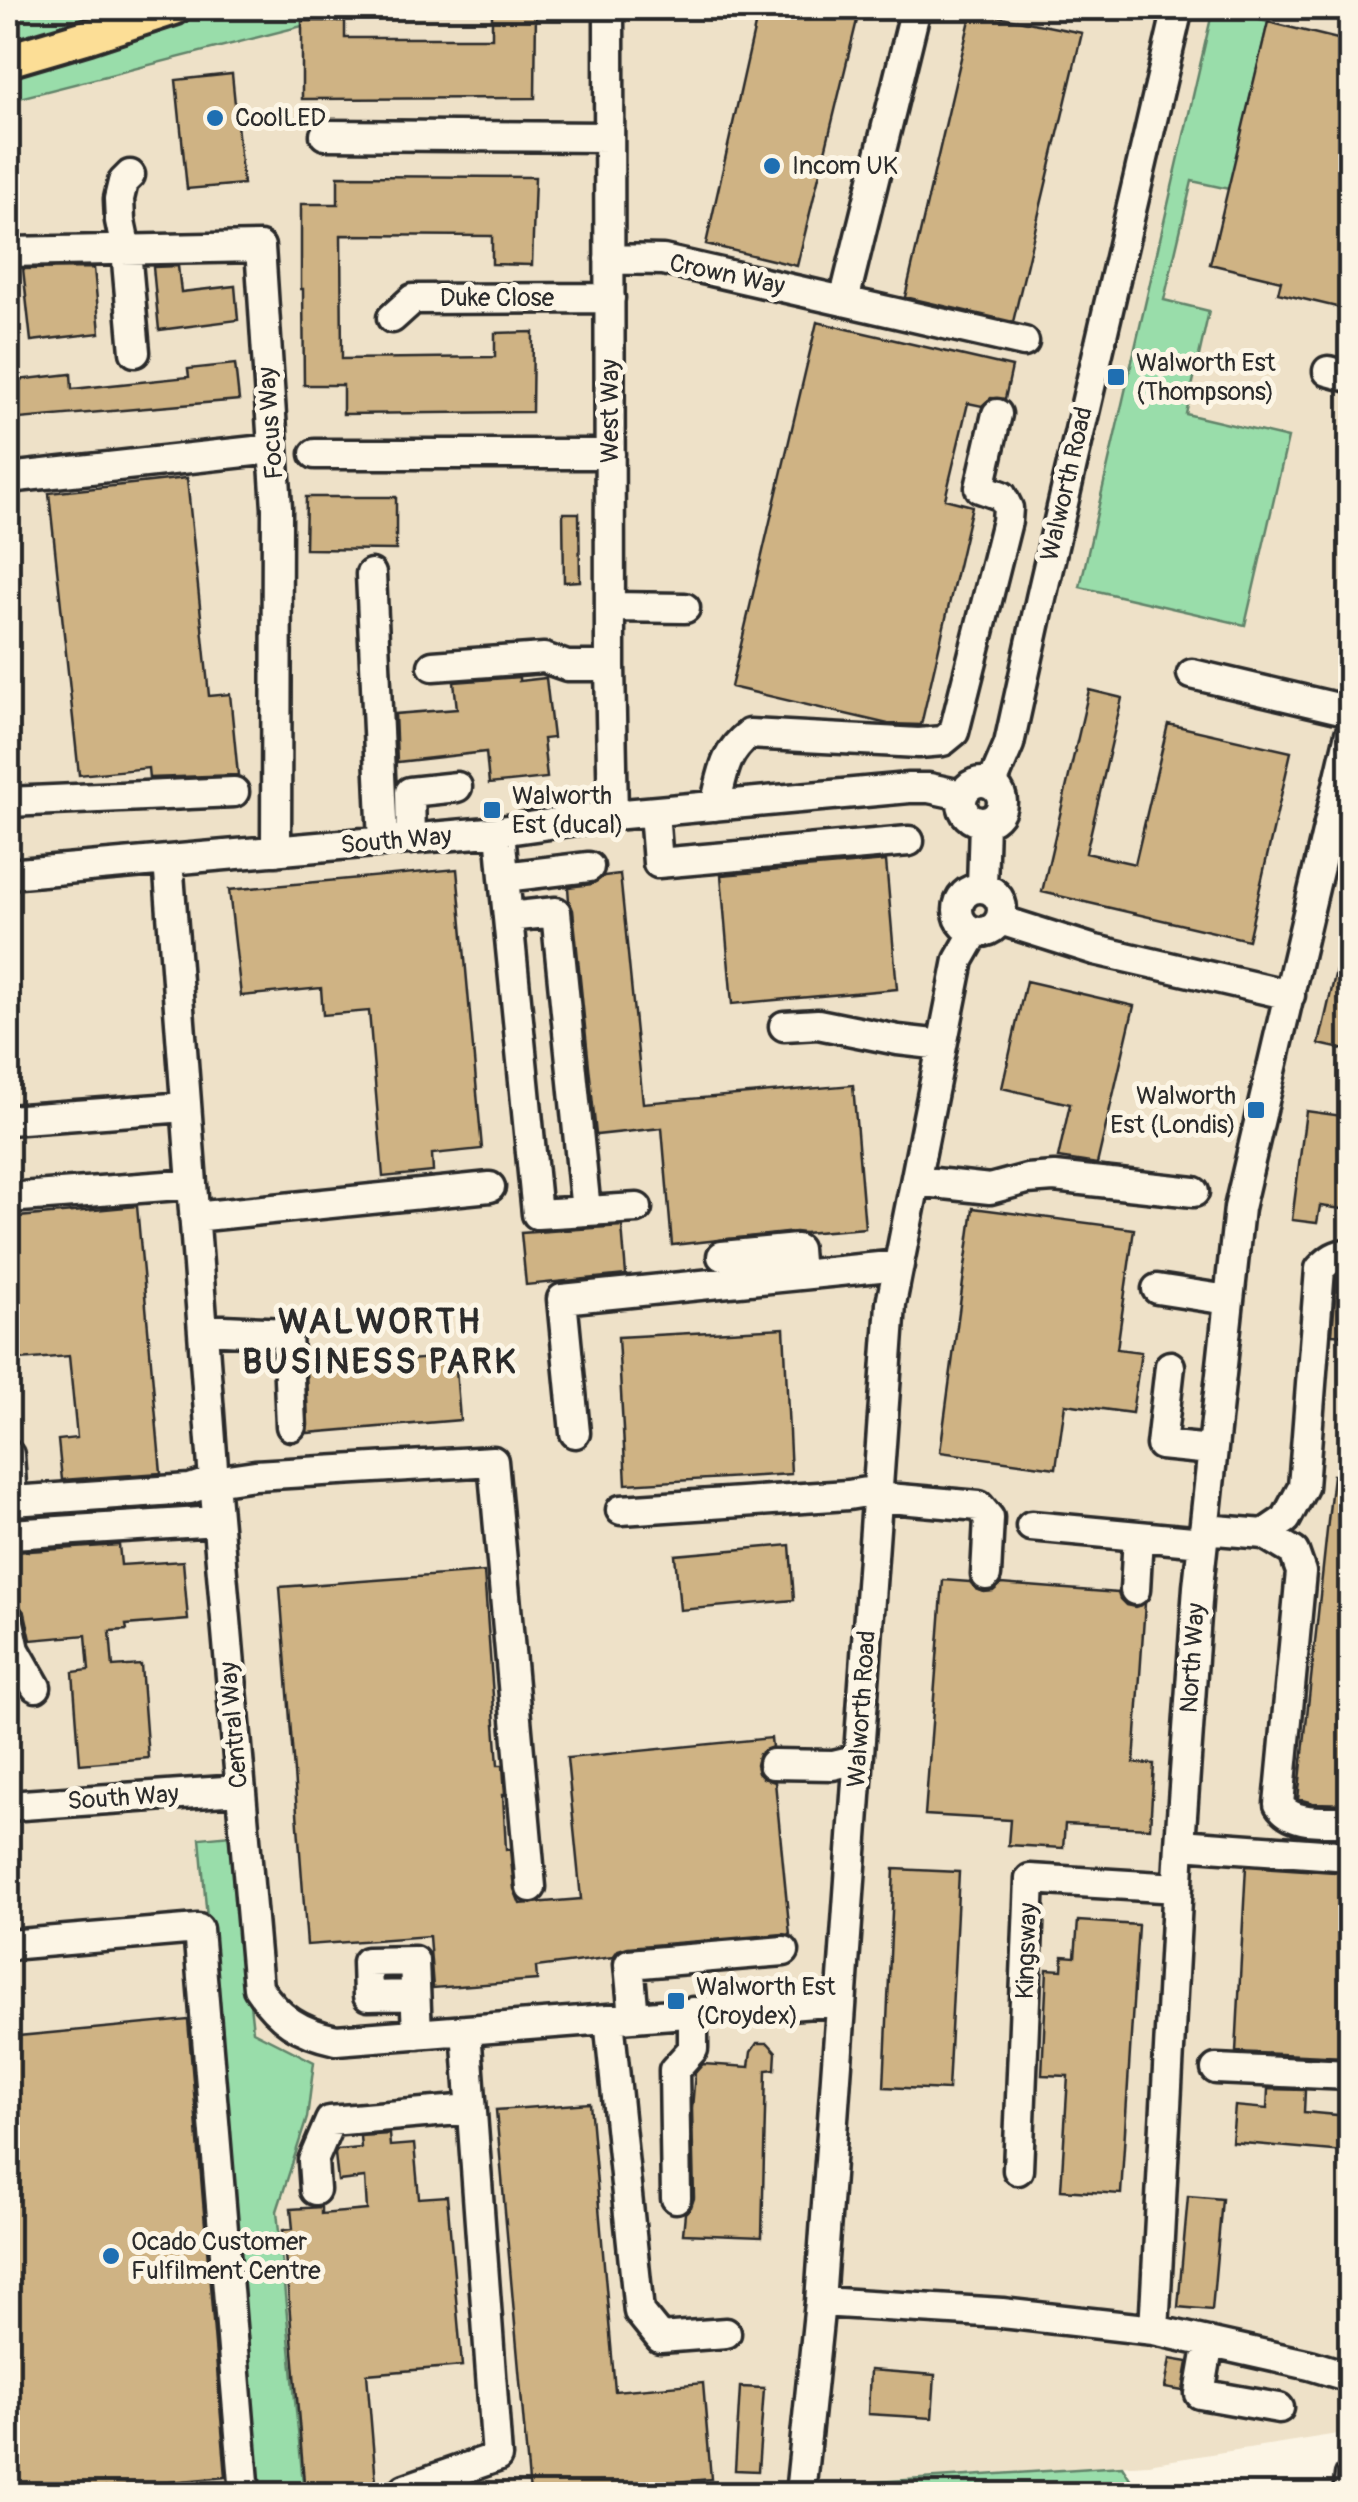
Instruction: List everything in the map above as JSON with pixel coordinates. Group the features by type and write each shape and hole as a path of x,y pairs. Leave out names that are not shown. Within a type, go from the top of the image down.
{"main road":[{"path":"8,60 174,8"}],"street":[{"name":"West Way","path":"609,8 613,815"},
{"path":"844,301 916,8"},
{"name":"Walworth Road","path":"800,2494 820,2302 891,1304 959,960 1002,913 1000,899 982,887 984,822 992,820 1001,809 1001,795 992,784 1009,744 1178,8"},
{"path":"326,135 560,131 609,137"},
{"path":"130,175 123,182 119,199 134,352"},
{"name":"Focus Way","path":"8,252 260,247 277,508 276,852"},
{"name":"Crown Way","path":"609,259 664,260 1024,342"},
{"name":"Duke Close","path":"392,318 414,298 610,298"},
{"path":"715,806 729,754 749,734 919,744 943,741 954,732 1007,521 1008,508 1002,496 980,488 997,414"},
{"path":"8,478 273,450"},
{"path":"315,454 610,454"},
{"path":"371,574 382,842"},
{"path":"610,607 685,608"},
{"path":"433,666 544,658 567,666 610,666"},
{"path":"1192,674 1350,710"},
{"name":"North Way","path":"1154,2330 1180,1844 1203,1536 1239,1208 1290,994 1338,846 1350,734"},
{"path":"984,822 965,814 962,795 971,784 992,784"},
{"path":"412,839 410,792 457,787"},
{"name":"South Way","path":"8,874 500,831 613,815 909,788 962,795"},
{"path":"8,802 234,792"},
{"path":"655,825 658,862 909,841"},
{"path":"500,831 536,1214 638,1208"},
{"name":"Central Way","path":"170,861 202,1329 258,1988 272,2008 289,2022 314,2035 336,2040 841,2001"},
{"path":"504,877 589,868"},
{"path":"508,916 556,912 586,1210"},
{"path":"987,926 1290,994"},
{"path":"784,1026 818,1024 898,1040 942,1044"},
{"path":"8,1120 186,1106"},
{"path":"916,1182 990,1189 1027,1179 1054,1177 1194,1192"},
{"path":"8,1198 192,1184"},
{"path":"194,1217 490,1187"},
{"path":"722,1256 797,1249 799,1276"},
{"path":"1031,1526 1138,1536 1203,1536 1264,1534 1286,1519 1303,1487 1320,1269 1328,1260 1350,1254"},
{"path":"576,1433 562,1299 899,1266"},
{"path":"1157,1289 1228,1300"},
{"path":"202,1329 286,1334 291,1426"},
{"path":"1170,1366 1160,1445 1212,1450"},
{"path":"9,1455 12,1501 190,1489 255,1475 493,1461 531,1887"},
{"path":"620,1510 877,1494 978,1506 989,1518 986,1575"},
{"path":"8,1536 217,1521"},
{"path":"1264,1534 1294,1552 1301,1572 1279,1804 1284,1814 1298,1819 1350,1821"},
{"path":"1135,1590 1138,1536"},
{"path":"8,1618 15,1650 36,1688"},
{"path":"773,1764 833,1765 858,1759"},
{"name":"South Way","path":"8,1806 239,1790"},
{"path":"1180,1844 1350,1856"},
{"name":"Kingsway","path":"1018,2170 1030,1879 1178,1888"},
{"path":"8,1946 198,1930 245,2494"},
{"path":"726,2333 660,2338 639,2312 622,2018 630,1964 784,1950"},
{"path":"414,1995 417,2034"},
{"path":"676,2198 674,2070 694,2049 693,2012"},
{"path":"405,2489 497,2458 466,2030"},
{"path":"1168,2066 1217,2062 1350,2075"},
{"path":"315,2190 313,2161 330,2121 471,2109"},
{"path":"820,2302 962,2310 1154,2330 1350,2377"},
{"path":"1209,2342 1200,2394 1279,2408"},
{"path":"1348,2494 1350,2476"}],"shaded area":[{"name":"WALWORTH BUSINESS PARK","path":"206,8 1350,8 1350,2432 1148,2464 788,2487 735,2494 8,2494 8,73"}],"green space":[{"path":"8,8 366,8 8,101"},
{"path":"1213,9 1268,22 1229,189 1192,181 1164,300 1209,311 1186,414 1288,438 1245,625 1080,587"},
{"path":"231,1835 253,2031 314,2062 307,2118 277,2211 304,2494 257,2494 200,1838"},
{"path":"1122,2466 1134,2485 1133,2494 829,2494 831,2485"}],"building":[{"path":"492,8 536,8 535,98 302,99 302,21 345,21 345,38 492,38"},
{"path":"759,8 860,8 797,266 706,244"},
{"path":"972,11 1082,33 1013,322 905,297"},
{"path":"1268,22 1350,42 1350,291 1346,290 1341,308 1278,293 1281,281 1210,264"},
{"path":"232,74 243,184 187,189 176,80"},
{"path":"338,176 535,177 532,265 492,264 492,236 341,235 342,359 495,357 495,333 533,332 532,412 343,414 343,385 304,385 301,204 338,204"},
{"path":"178,266 181,292 235,286 238,320 159,330 153,267"},
{"path":"94,268 100,333 31,341 23,269"},
{"path":"817,322 1012,367 1005,399 991,398 982,406 968,403 945,499 972,506 921,725 888,724 731,687"},
{"path":"235,364 239,400 8,420 8,381 71,374 72,389 189,377 188,369"},
{"path":"187,478 209,696 230,694 238,775 149,778 148,768 79,775 49,493"},
{"path":"306,497 396,497 396,550 305,549"},
{"path":"563,513 579,513 580,581 564,582"},
{"path":"519,677 519,681 546,678 553,738 543,739 547,778 489,784 486,752 397,762 395,714 457,709 454,682"},
{"path":"1089,690 1122,698 1086,853 1135,864 1168,724 1291,752 1248,940 1042,892"},
{"path":"886,861 897,989 732,1004 721,875"},
{"path":"457,869 482,1149 432,1154 433,1172 383,1177 369,1011 323,1015 321,988 241,996 229,890"},
{"path":"620,874 643,1103 853,1085 865,1228 672,1245 662,1128 596,1135 568,887"},
{"path":"1344,936 1350,937 1350,1051 1319,1044"},
{"path":"1026,981 1134,1006 1097,1164 1058,1158 1070,1104 1002,1088"},
{"path":"1306,1111 1350,1117 1350,1210 1320,1206 1317,1223 1292,1220"},
{"path":"137,1206 161,1473 62,1480 58,1440 77,1438 69,1356 8,1361 8,1218"},
{"path":"973,1208 1134,1229 1117,1349 1141,1352 1132,1413 1065,1404 1056,1468 940,1452"},
{"path":"622,1226 626,1275 526,1285 521,1233"},
{"path":"1350,1272 1350,1335 1332,1334 1337,1277"},
{"path":"784,1328 791,1474 626,1484 618,1337"},
{"path":"455,1356 460,1420 307,1433 306,1369"},
{"path":"1333,1475 1350,1477 1350,1804 1298,1799"},
{"path":"119,1545 121,1565 183,1561 188,1620 126,1625 127,1630 110,1631 113,1667 141,1665 148,1758 80,1764 73,1672 89,1670 86,1635 31,1640 25,1613 18,1604 14,1552"},
{"path":"790,1545 794,1600 680,1610 675,1555"},
{"path":"484,1572 498,1765 503,1765 506,1849 510,1849 514,1889 520,1904 581,1899 567,1758 771,1738 772,1747 759,1754 756,1765 763,1778 775,1782 790,1935 628,1947 618,1950 613,1957 536,1967 537,1980 433,1988 429,1936 307,1945 280,1587"},
{"path":"943,1580 970,1582 984,1592 1001,1584 1118,1593 1126,1605 1145,1603 1134,1763 1154,1764 1150,1828 1065,1824 1063,1848 1008,1845 1010,1820 925,1815"},
{"path":"1246,1866 1350,1873 1346,2057 1236,2052"},
{"path":"894,1869 959,1872 948,2090 884,2087"},
{"path":"1078,1921 1138,1925 1121,2194 1061,2190 1068,2076 1042,2075 1047,1969 1062,1970 1063,1956 1075,1957"},
{"name":"Ocado Customer Fulfilment Centre","path":"188,2020 226,2477 8,2494 8,2037"},
{"path":"757,2043 768,2043 776,2052 775,2069 766,2070 762,2237 683,2234 685,2213 694,2198 695,2073 703,2064 749,2067"},
{"path":"1268,2089 1305,2090 1304,2112 1348,2116 1344,2152 1232,2142 1235,2106 1267,2109"},
{"path":"590,2103 615,2391 703,2383 711,2479 530,2494 496,2110"},
{"path":"389,2134 390,2146 414,2144 419,2198 447,2196 462,2366 367,2374 377,2494 305,2494 283,2230 293,2229 291,2209 321,2207 321,2214 367,2210 365,2178 338,2181 335,2154 337,2150 361,2148 360,2136"},
{"path":"1188,2196 1222,2199 1212,2310 1178,2307"},
{"path":"1170,2359 1188,2362 1183,2391 1165,2388"},
{"path":"870,2370 935,2375 932,2418 868,2414"},
{"path":"740,2387 764,2388 758,2471 735,2470"}],"place":[{"name":"CoolLED","path":"215,118"},
{"name":"Incom UK","path":"772,166"},
{"name":"Walworth Est (Thompsons)","path":"1116,377"},
{"name":"Walworth Est (ducal)","path":"492,810"},
{"name":"Walworth Est (Londis)","path":"1256,1110"},
{"name":"Walworth Est (Croydex)","path":"676,2001"},
{"name":"Ocado Customer Fulfilment Centre","path":"111,2256"}],"district":[{"name":"WALWORTH BUSINESS PARK","path":"380,1342"}]}
